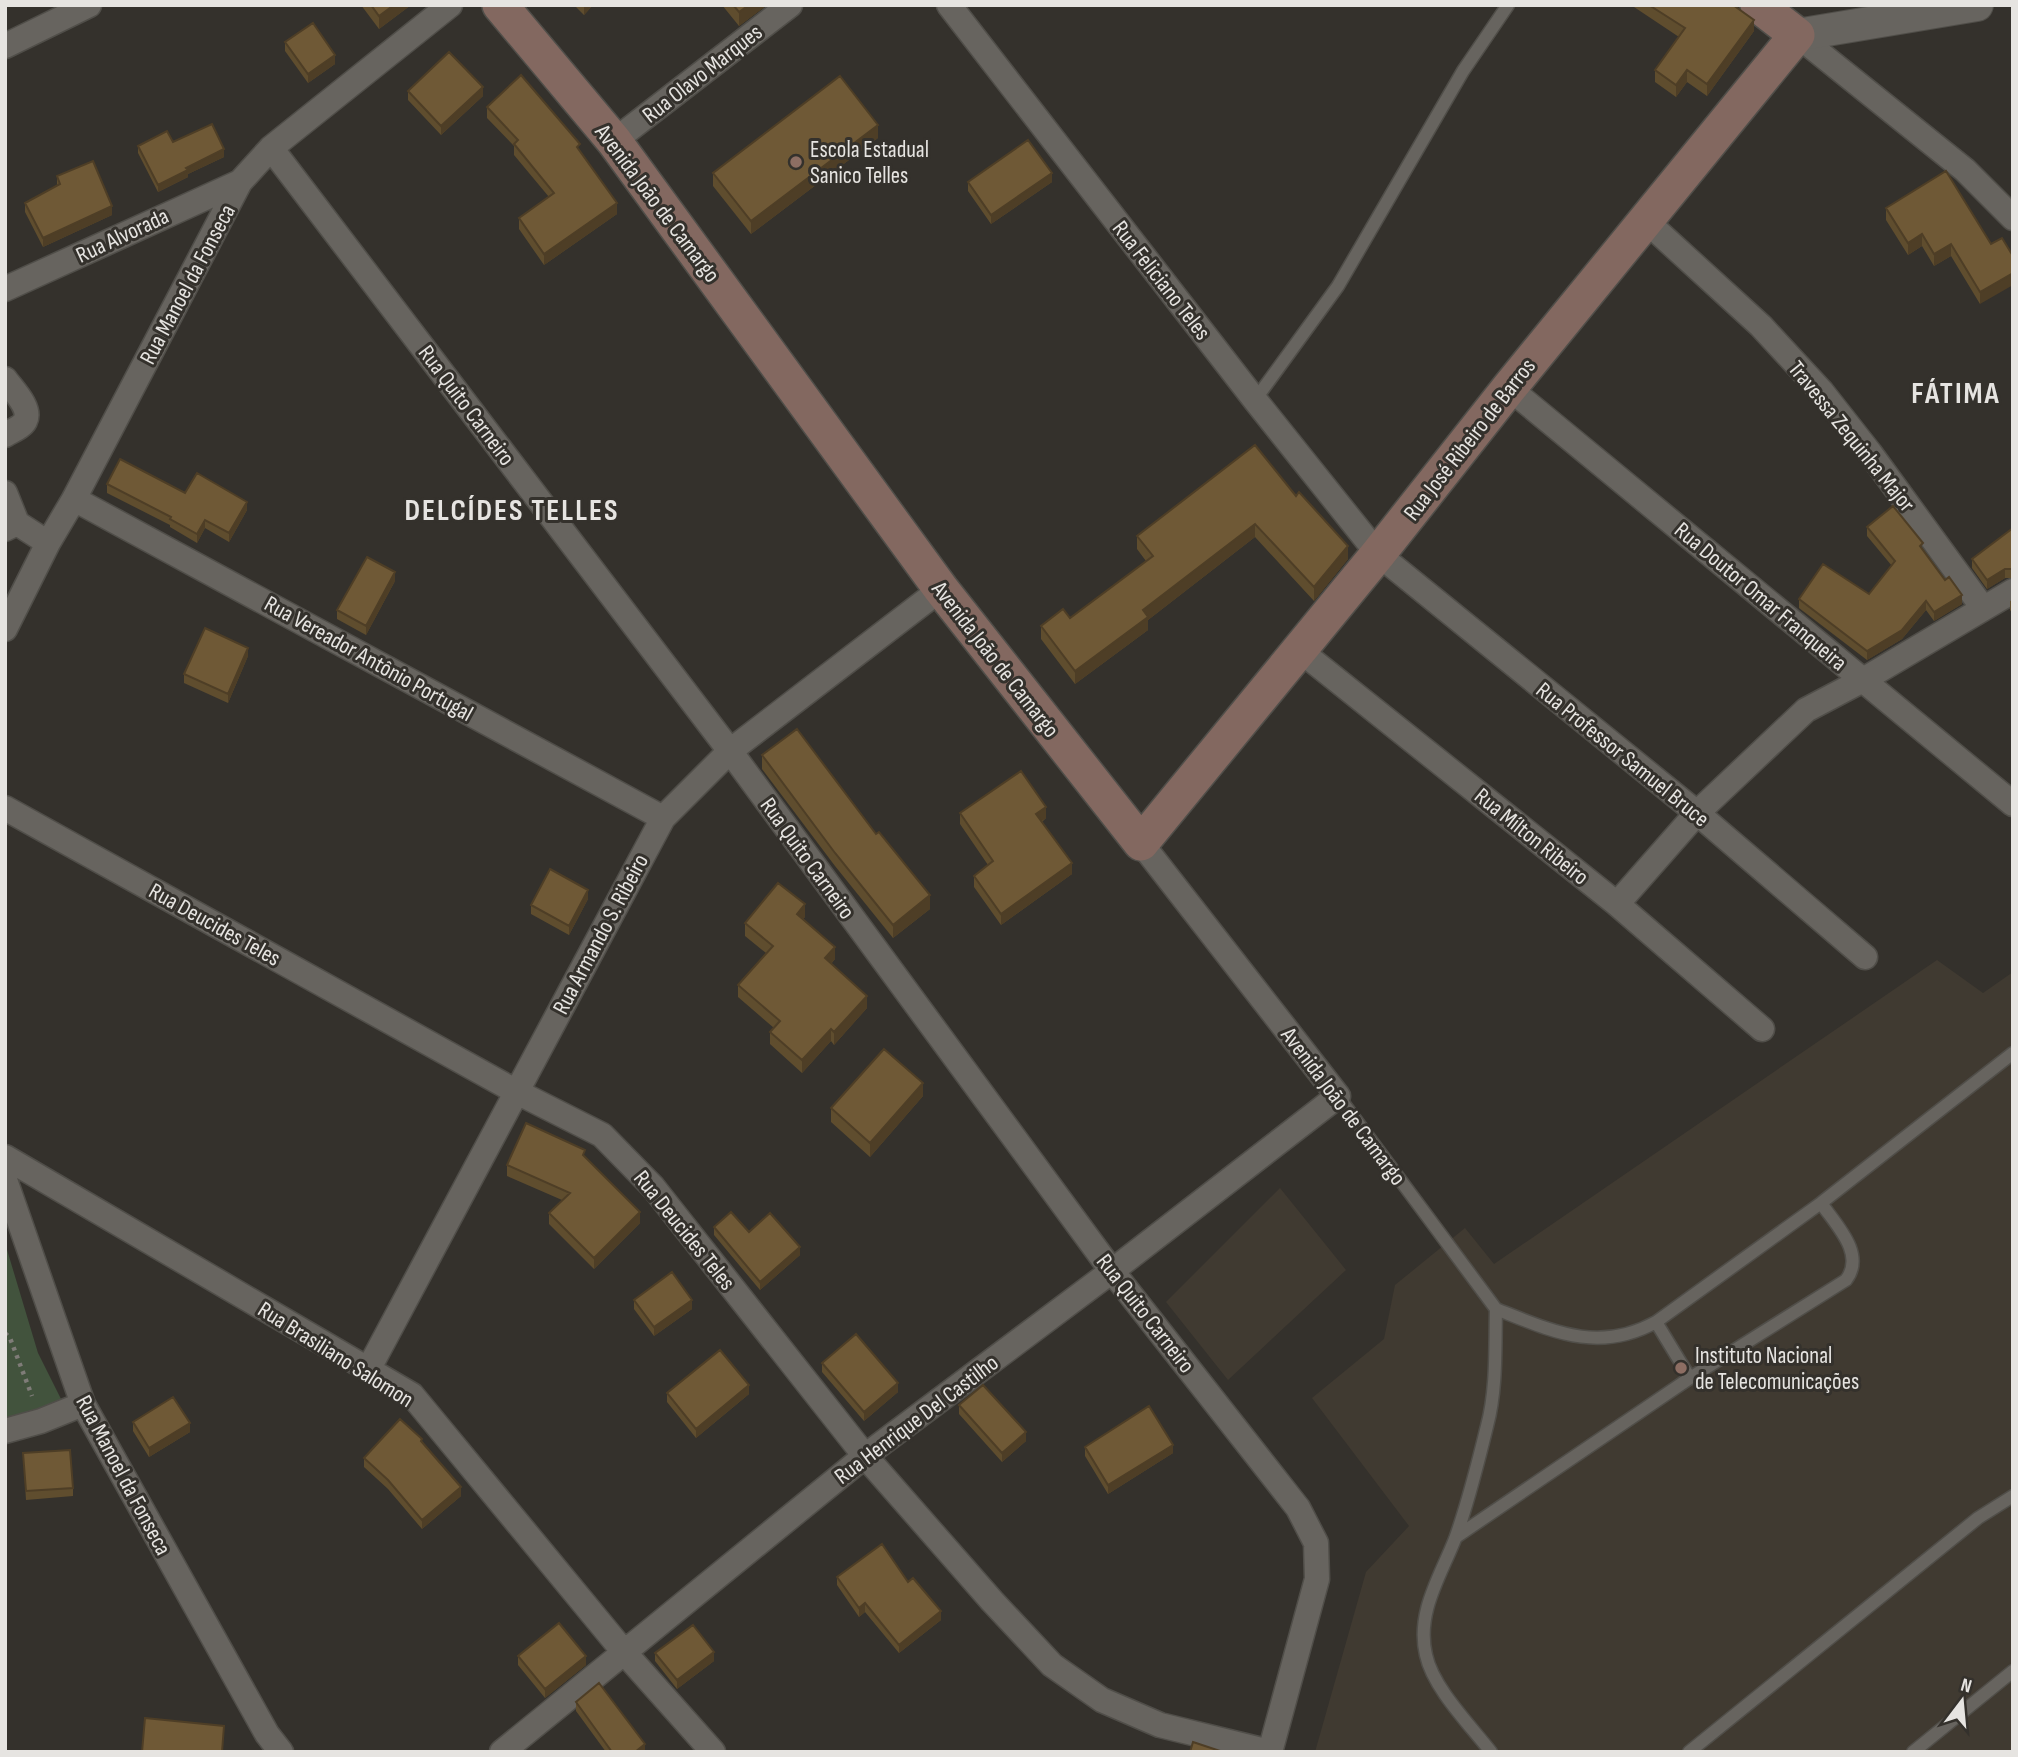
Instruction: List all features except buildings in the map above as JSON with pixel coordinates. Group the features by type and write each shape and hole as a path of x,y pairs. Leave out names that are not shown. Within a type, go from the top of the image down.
{"main road":[{"name":"Avenida João de Camargo","path":"500,5 614,141 941,589 1141,844"},
{"path":"1758,5 1797,35"},
{"name":"Rua José Ribeiro de Barros","path":"1141,844 1797,35"}],"street":[{"path":"5,46 89,5"},
{"name":"Rua Manoel da Fonseca","path":"5,629 48,542 75,499 240,182 271,148 450,5"},
{"name":"Rua Olavo Marques","path":"614,141 790,5"},
{"name":"Rua Feliciano Teles","path":"948,5 1378,554"},
{"path":"1797,35 1968,6"},
{"path":"1797,35 1965,170 2013,218"},
{"name":"Rua Quito Carneiro","path":"271,148 730,751 1112,1271 1298,1508 1316,1543 1317,1579 1270,1752"},
{"name":"Rua Alvorada","path":"5,289 240,182"},
{"name":"Travessa Zequinha Major","path":"1646,220 1761,327 1822,392 1983,608"},
{"path":"5,379 24,405 26,415 21,425 5,435"},
{"name":"Rua Doutor Omar Franqueira","path":"1509,388 2012,801"},
{"path":"5,493 11,526 48,542"},
{"name":"Rua Vereador Antônio Portugal","path":"75,499 663,818"},
{"name":"Rua Professor Samuel Bruce","path":"1378,554 1697,813 1865,957"},
{"name":"Rua Armando S. Ribeiro","path":"368,1370 663,818 730,751 941,589"},
{"path":"1617,904 1697,813 1806,710 1863,680 2013,591"},
{"name":"Rua Mílton Ribeiro","path":"1298,649 1617,904 1762,1030"},
{"name":"Rua Deucides Teles","path":"5,808 515,1091 602,1135 653,1186 865,1456 1052,1665 1102,1700 1160,1725 1270,1752"},
{"name":"Avenida João de Camargo","path":"1141,844 1338,1096"},
{"name":"Rua Henrique Del Castilho","path":"502,1752 865,1456 1112,1271 1338,1096"},
{"name":"Rua Brasiliano Salomon","path":"5,1157 412,1395 624,1652 713,1752"},
{"name":"Rua Manoel da Fonseca","path":"5,1180 83,1404 271,1746"},
{"path":"5,1431 41,1421 83,1404"}],"lane":[{"path":"1255,400 1338,286 1463,71 1508,5"},
{"path":"1491,1752 1436,1681 1426,1658 1422,1634 1426,1607 1456,1537 1488,1423 1495,1358 1496,1309 1558,1333 1585,1339 1618,1338 1642,1330 1821,1203 2013,1053"},
{"name":"Avenida João de Camargo","path":"1338,1096 1496,1309"},
{"path":"1456,1537 1690,1378 1846,1280 1852,1273 1854,1259 1848,1244 1821,1203"},
{"path":"1656,1322 1690,1378"},
{"path":"1689,1752 1978,1518 2013,1496"},
{"path":"1913,1752 2013,1671"}],"path":[{"path":"5,1333 10,1338 41,1421"}],"shaded area":[{"name":"Instituto Nacional de Telecomunicações","path":"1937,960 1983,993 2013,972 2013,1752 1315,1752 1366,1572 1409,1526 1312,1398 1384,1339 1395,1285 1465,1228 1494,1264"},
{"path":"1280,1188 1346,1270 1228,1380 1166,1302"}],"green space":[{"path":"5,1243 38,1353 61,1399 29,1431 5,1435"}],"place":[{"name":"Escola Estadual Sanico Telles","path":"796,162"},
{"name":"Instituto Nacional de Telecomunicações","path":"1681,1368"}],"district":[{"name":"FÁTIMA","path":"1956,393"},
{"name":"DELCÍDES TELLES","path":"512,510"}]}
